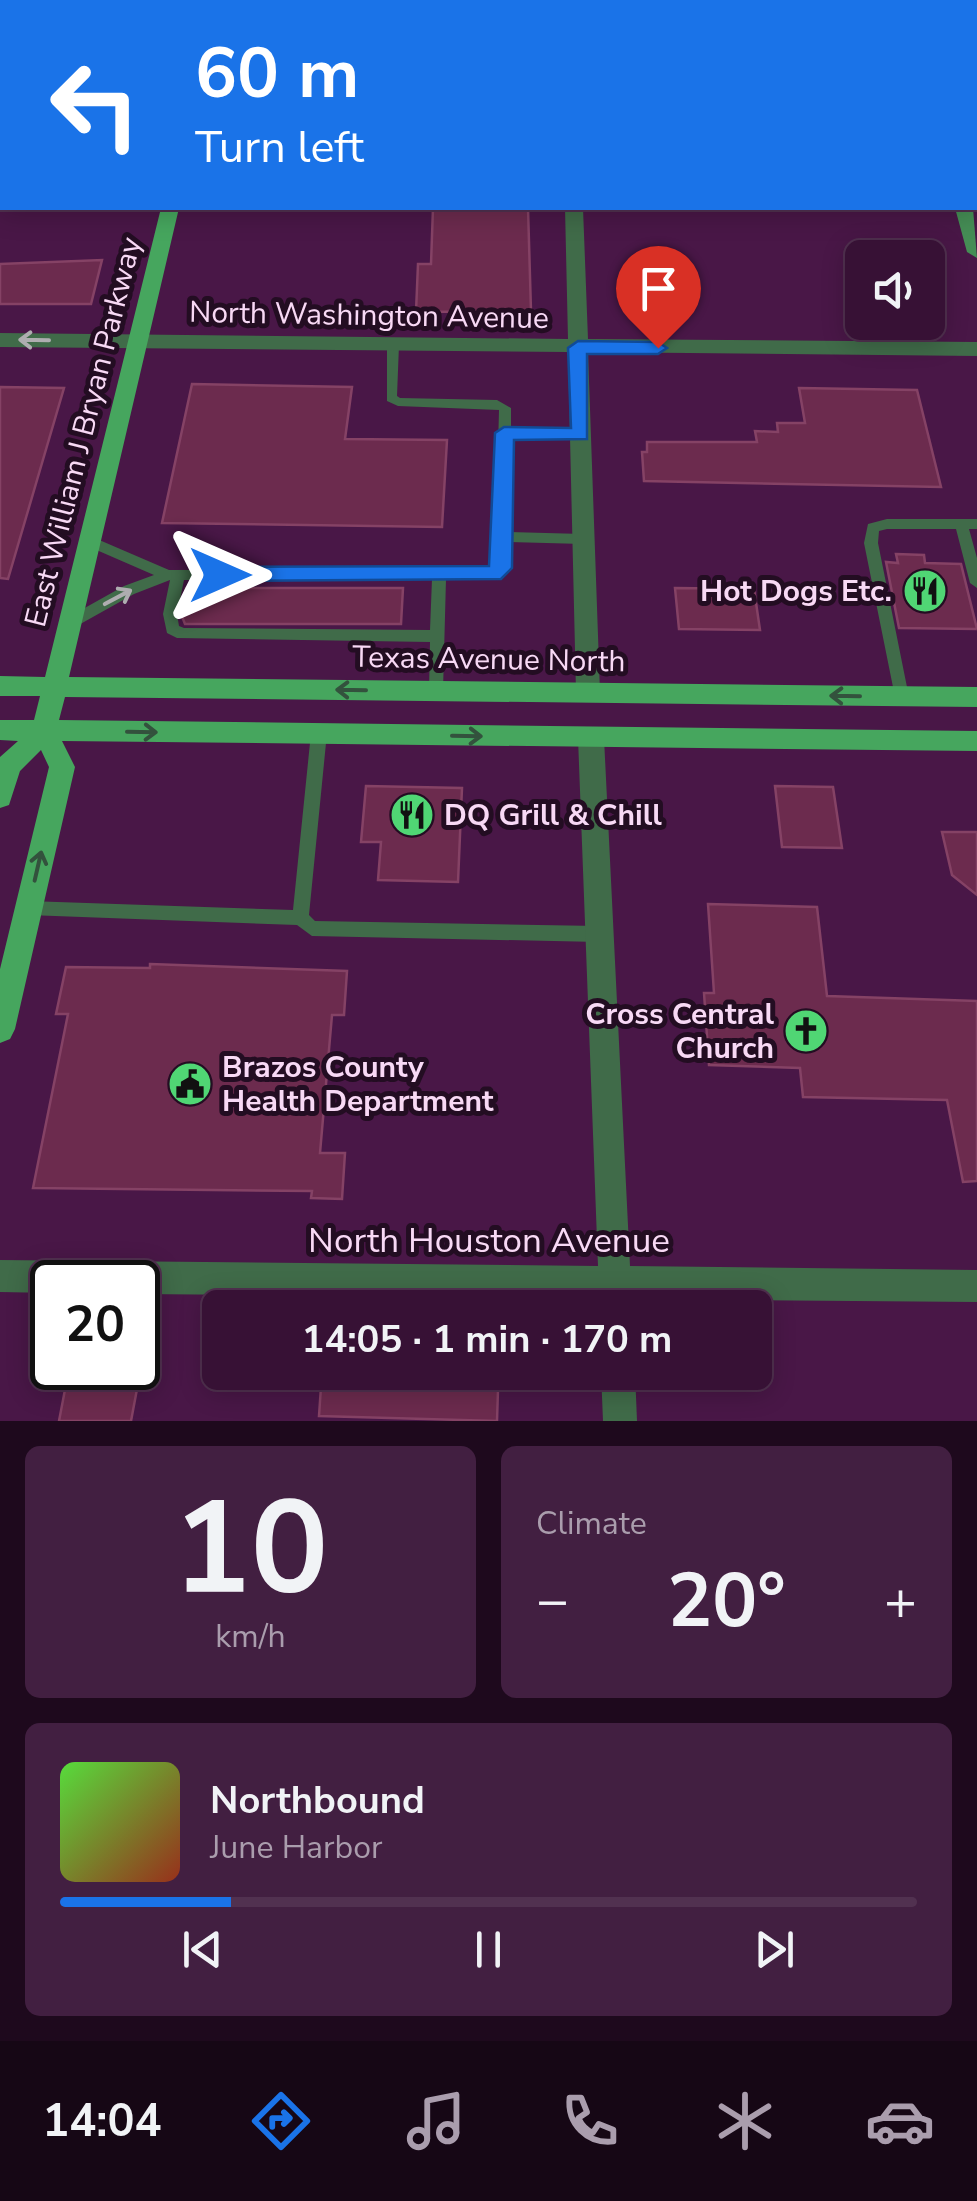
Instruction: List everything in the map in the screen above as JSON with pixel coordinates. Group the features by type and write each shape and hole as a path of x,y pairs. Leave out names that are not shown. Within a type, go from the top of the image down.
{"main road":[{"name":"East William J Bryan Parkway","path":"44,731 170,210"},
{"name":"Texas Avenue North","path":"0,686 977,697"},
{"path":"0,730 977,741"},
{"path":"0,796 8,766 44,731"},
{"path":"0,1029 62,767 44,731"}],"street":[{"path":"574,210 588,692"},
{"path":"965,210 977,252"},
{"name":"North Washington Avenue","path":"0,340 977,349"},
{"path":"591,738 616,1290"},
{"name":"North Houston Avenue","path":"0,1276 479,1290"},
{"name":"North Houston Avenue","path":"772,1291 977,1286"},
{"path":"619,1390 620,1421"}],"lane":[{"path":"90,540 173,575 220,582 366,581 493,574 502,568 505,408 497,404 398,402 392,398 393,345"},
{"path":"504,433 580,434"},
{"path":"902,696 871,543 873,528 887,524 969,524 977,583"},
{"path":"502,537 583,539"},
{"path":"436,691 439,574"},
{"path":"70,623 129,590 173,575"},
{"path":"173,575 172,629 182,634 214,630 362,630 436,636"},
{"path":"300,918 319,733"},
{"path":"28,908 300,918 312,928 599,934"}],"building":[{"path":"433,210 528,210 531,311 416,312 418,264 431,264"},
{"path":"102,260 91,304 0,304 0,264"},
{"path":"192,384 352,387 345,439 447,440 442,527 162,523"},
{"path":"0,387 64,388 8,579 0,578"},
{"path":"799,388 917,390 941,487 644,481 642,452 647,452 647,442 757,442 755,431 778,432 777,423 805,423"},
{"name":"Hot Dogs Etc.","path":"896,554 924,555 925,563 961,564 977,629 899,628 886,562 898,563"},
{"path":"186,588 403,588 401,624 185,624 181,614"},
{"path":"675,588 754,589 760,630 679,629"},
{"name":"DQ Grill & Chill","path":"366,786 462,788 458,882 378,880 381,842 361,842"},
{"path":"775,786 833,787 842,848 782,847"},
{"path":"942,832 977,832 977,895 952,875"},
{"path":"708,904 817,907 827,996 977,1001 977,1181 963,1182 947,1100 803,1097 800,1068 709,1065 704,993 714,993"},
{"name":"Brazos County Health Department","path":"150,964 347,971 344,1015 332,1015 320,1153 345,1153 342,1199 311,1198 312,1191 33,1188 68,1014 56,1014 66,967 150,968"},
{"path":"65,1390 137,1390 131,1421 59,1421"},
{"path":"321,1390 498,1390 497,1421 319,1416"}],"place":[{"name":"Hot Dogs Etc.","path":"925,591"},
{"name":"DQ Grill & Chill","path":"412,815"},
{"name":"Cross Central Church","path":"806,1031"},
{"name":"Brazos County Health Department","path":"190,1084"}],"route":[{"path":"220,575 493,574 502,568 504,433 580,434 578,348 658,348"}]}
